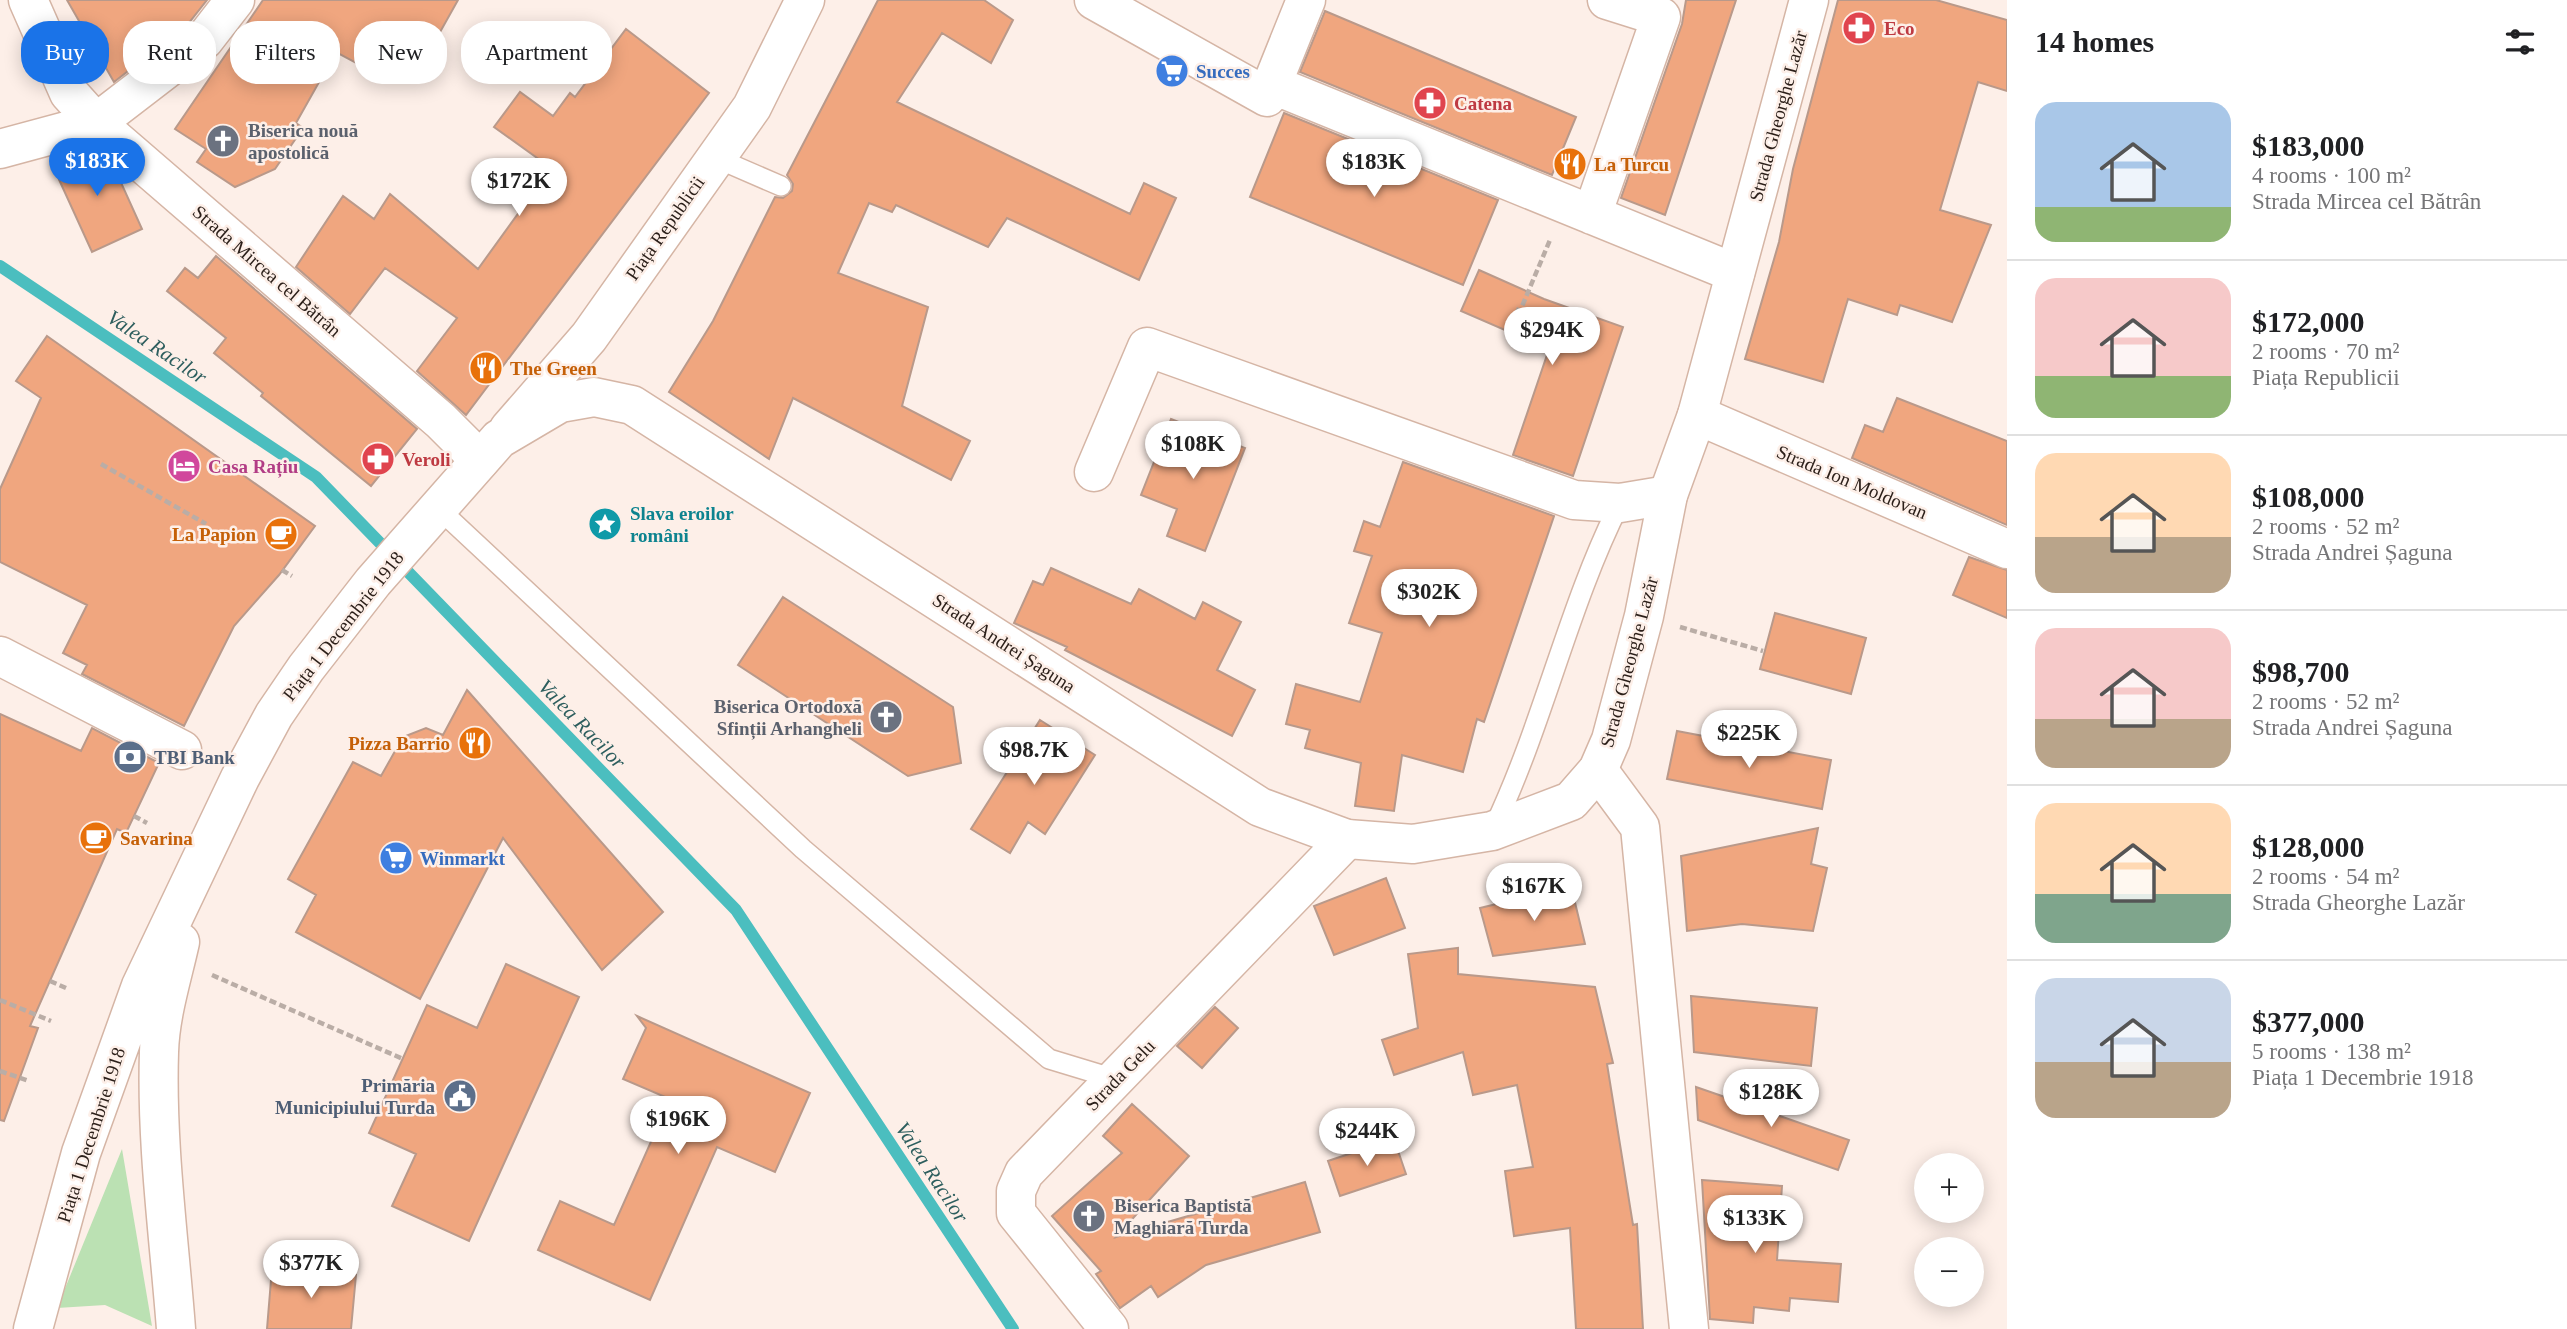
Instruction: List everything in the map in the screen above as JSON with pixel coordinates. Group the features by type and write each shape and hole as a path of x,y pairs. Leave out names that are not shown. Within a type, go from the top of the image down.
{"street":[{"name":"Strada Mircea cel Bătrân","path":"28,0 69,93 96,122 441,421 490,449"},
{"path":"0,149 96,122 204,40 235,0"},
{"name":"Piața Republicii","path":"490,449 589,337 752,107 805,0"},
{"path":"1094,0 1267,97 1306,0"},
{"path":"1578,209 1661,17 1607,0"},
{"name":"Strada Gheorghe Lazăr","path":"1689,1329 1640,827 1598,770 1611,740 1644,617 1668,495 1697,415 1809,0"},
{"path":"1271,84 1735,273"},
{"path":"1094,472 1147,346 1558,496 1574,500 1620,503 1668,495"},
{"name":"Strada Andrei Șaguna","path":"490,449 560,403 594,397 632,405 1260,807 1348,839 1413,844 1492,831 1571,801 1598,770"},
{"name":"Strada Ion Moldovan","path":"1697,415 2007,549"},
{"name":"Piața 1 Decembrie 1918","path":"33,1329 80,1153 141,986 195,868 274,715 306,668 373,582 490,449"},
{"path":"0,656 181,750"},
{"name":"Strada Gelu","path":"1110,1329 1016,1213 1016,1191 1024,1174 1348,839"},
{"name":"Piața 1 Decembrie 1918","path":"176,1329 164,1180 159,1062 165,1005 195,868"}],"lane":[{"path":"714,157 781,186"},
{"path":"1492,831 1521,771 1601,541 1620,503"},
{"path":"439,509 803,849 1049,1059 1115,1079"}],"path":[{"path":"1516,309 1520,311 1578,209"},
{"path":"101,464 206,524"},
{"path":"282,570 292,576"},
{"path":"1691,631 1763,650"},
{"path":"134,816 147,823"},
{"path":"176,960 403,1059"},
{"path":"50,981 66,988"},
{"path":"0,1000 51,1021"},
{"path":"0,1071 29,1081"}],"green space":[{"path":"122,1149 152,1326 105,1305 57,1308"}],"building":[{"path":"67,0 207,0 190,21 123,21 123,75 114,82 109,73 109,21 79,21"},
{"path":"263,0 458,0 446,21 354,21 354,62 340,54 340,21 249,21"},
{"path":"878,0 984,0 1013,20 991,63 942,33 897,102 1130,214 1144,183 1176,198 1139,280 1007,218 988,247 896,205 892,212 869,203 838,273 928,307 902,406 970,441 951,480 793,398 769,459 669,392 713,321 775,197 783,198 792,191 793,184 787,175"},
{"path":"1686,0 1736,0 1665,215 1621,198 1682,24"},
{"path":"1838,0 1936,0 2007,20 2007,91 1978,82 1940,210 1991,225 1952,322 1900,305 1897,315 1848,299 1823,382 1745,359 1779,242 1793,169"},
{"path":"1325,11 1576,117 1552,175 1300,72"},
{"path":"626,29 709,93 466,415 417,371 457,318 385,268 350,314 296,267 343,196 374,219 390,194 478,269 551,168 494,127 520,92 553,116 570,93 575,97 585,84 612,84 612,48"},
{"path":"230,48 230,84 318,84 296,123 303,128 275,169 235,187 197,162 206,149 175,129 206,84 216,84 216,69"},
{"path":"1284,113 1498,200 1463,285 1250,197"},
{"path":"90,147 114,167 142,229 92,252 51,162"},
{"path":"216,256 417,429 371,486 261,396 263,393 214,353 226,338 167,291 185,268 198,278"},
{"path":"1479,270 1544,299 1623,327 1573,476 1513,455 1549,349 1461,311"},
{"path":"47,336 315,526 279,575 234,626 184,726 82,674 87,665 63,653 87,605 0,562 0,489 41,398 16,381"},
{"path":"1897,398 2007,441 2007,525 1852,458 1865,425 1883,432"},
{"path":"1171,419 1245,448 1205,551 1167,536 1177,509 1141,495"},
{"path":"1403,462 1554,516 1484,722 1477,719 1463,772 1402,755 1394,811 1355,806 1361,763 1305,748 1310,730 1286,724 1296,684 1360,702 1382,633 1349,623 1372,556 1354,551 1364,521 1380,527"},
{"path":"1969,557 2007,570 2007,618 1953,595"},
{"path":"1051,568 1131,604 1139,589 1195,619 1203,602 1241,622 1217,670 1255,690 1232,736 1065,650 1067,647 1014,623 1033,581 1043,585"},
{"path":"783,597 953,707 961,763 908,776 738,665"},
{"path":"1775,613 1866,638 1851,694 1760,669"},
{"name":"Winmarkt","path":"467,690 663,912 602,970 503,838 420,999 296,932 316,895 288,879 353,762 381,776 403,737 426,728 443,735"},
{"path":"0,714 81,751 92,728 159,763 126,833 117,829 30,1026 38,1028 4,1121 0,1120"},
{"path":"1040,720 1095,755 1045,834 1028,822 1010,853 971,829"},
{"path":"1677,731 1831,760 1822,809 1667,779"},
{"path":"1818,828 1811,864 1827,868 1813,931 1742,924 1687,931 1681,856"},
{"path":"1386,878 1405,928 1334,955 1314,906"},
{"path":"1571,886 1585,944 1493,956 1480,908"},
{"path":"1458,948 1458,974 1595,987 1613,1063 1607,1064 1633,1225 1637,1224 1643,1329 1576,1329 1570,1228 1514,1236 1505,1171 1533,1167 1517,1085 1473,1095 1463,1052 1394,1075 1382,1040 1418,1028 1408,954"},
{"name":"Primăria Municipiului Turda","path":"506,964 579,997 469,1241 392,1206 416,1154 369,1133 427,1005 477,1028"},
{"path":"1691,996 1817,1008 1811,1066 1694,1052"},
{"path":"1215,1007 1238,1028 1202,1068 1177,1046"},
{"path":"637,1016 810,1093 775,1172 717,1147 650,1300 538,1250 560,1201 614,1225 670,1099 623,1079 646,1028"},
{"path":"1696,1087 1849,1140 1838,1170 1698,1120"},
{"path":"1132,1104 1189,1156 1116,1237 1305,1182 1320,1232 1206,1265 1158,1297 1151,1286 1120,1308 1096,1274 1101,1271 1052,1216 1122,1153 1103,1136"},
{"path":"1394,1139 1406,1174 1340,1196 1328,1161"},
{"path":"1702,1180 1782,1186 1777,1260 1841,1264 1838,1302 1790,1298 1789,1311 1754,1307 1753,1323 1710,1319"},
{"path":"272,1268 356,1275 351,1329 267,1329"}],"waterway":[{"name":"Valea Racilor","path":"0,266 316,477 736,910 1013,1329"}],"place":[{"name":"Eco","path":"1859,28"},
{"name":"Succes","path":"1172,71"},
{"name":"Catena","path":"1430,103"},
{"name":"Biserica nouă apostolică","path":"223,141"},
{"name":"La Turcu","path":"1570,164"},
{"name":"The Green","path":"486,368"},
{"name":"Veroli","path":"378,459"},
{"name":"Casa Rațiu","path":"184,466"},
{"name":"Slava eroilor români","path":"605,524"},
{"name":"La Papion","path":"281,534"},
{"name":"Biserica Ortodoxă Sfinții Arhangheli","path":"886,717"},
{"name":"Pizza Barrio","path":"475,743"},
{"name":"TBI Bank","path":"130,757"},
{"name":"Savarina","path":"96,838"},
{"name":"Winmarkt","path":"396,858"},
{"name":"Primăria Municipiului Turda","path":"460,1096"},
{"name":"Biserica Baptistă Maghiară Turda","path":"1089,1216"}]}
